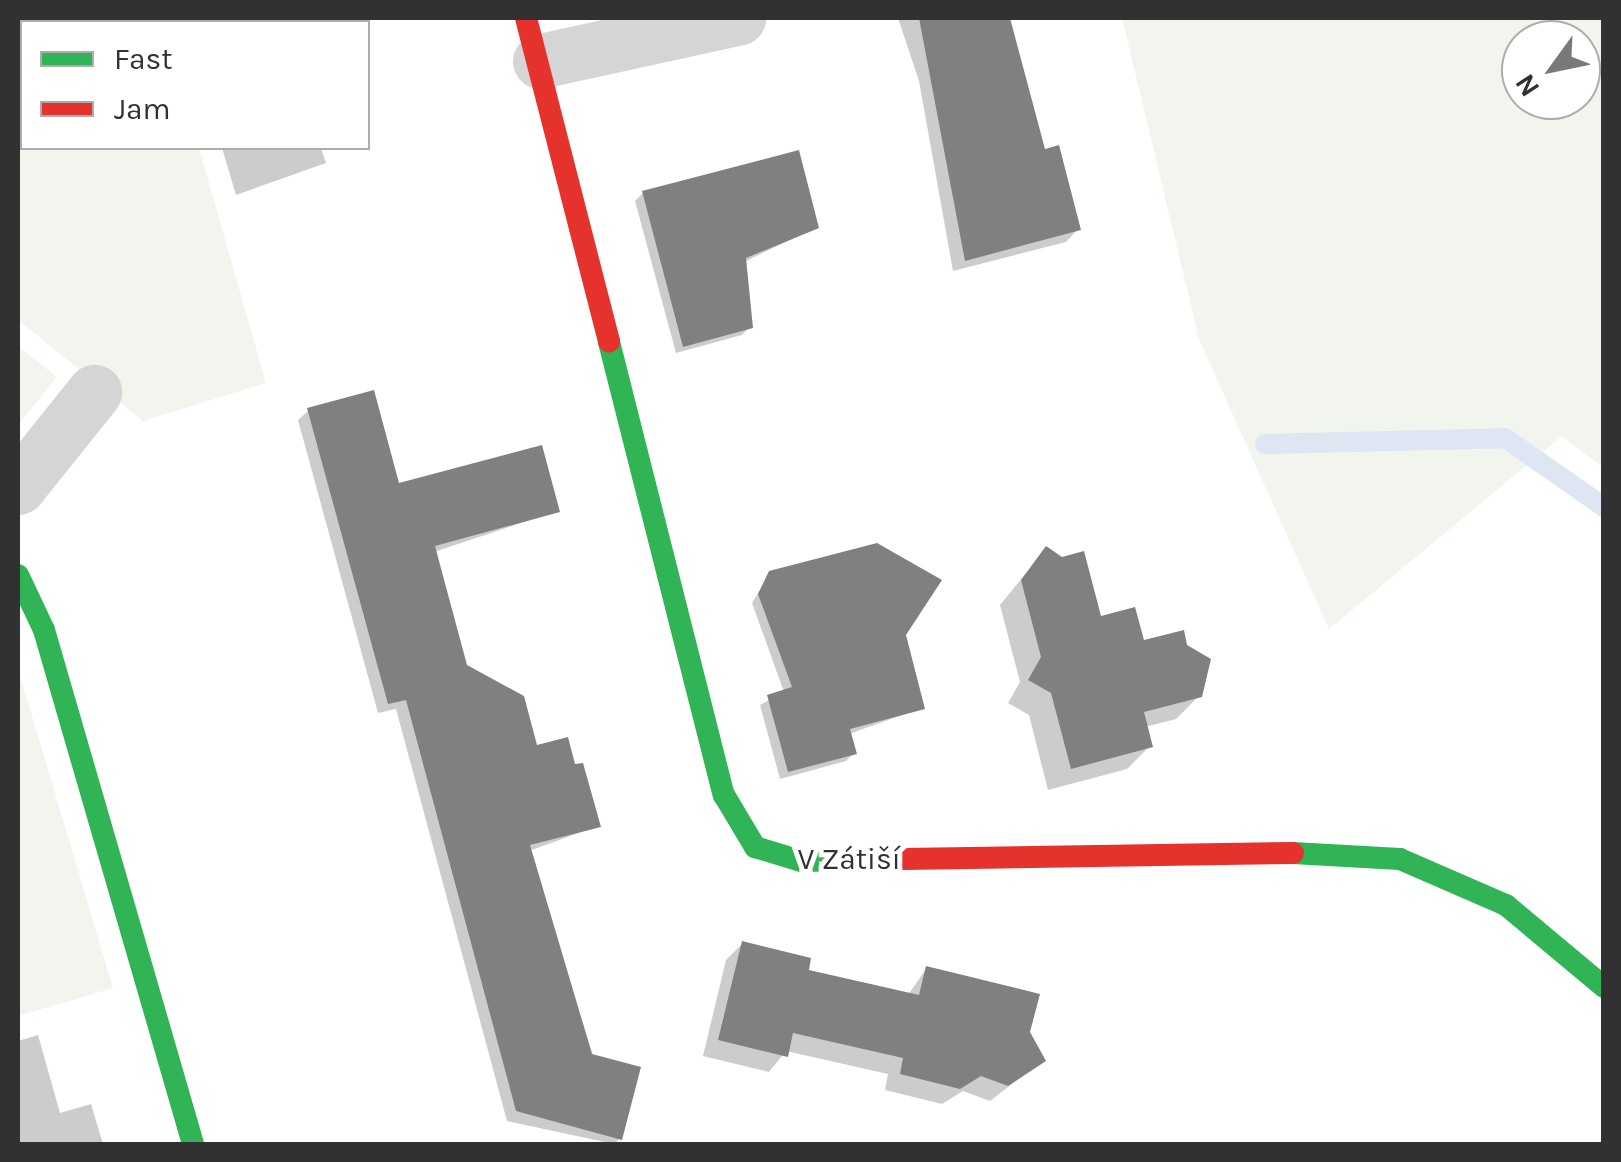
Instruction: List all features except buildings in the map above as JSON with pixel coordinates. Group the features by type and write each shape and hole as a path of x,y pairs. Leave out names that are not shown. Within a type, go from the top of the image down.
{"street":[{"name":"V Zátiší","path":"738,18 533,39 724,795 755,847 802,861 1330,852 1400,859 1506,905 1604,986"},
{"path":"18,487 94,392"},
{"path":"18,575 44,630 193,1144"}],"shaded area":[{"path":"18,18 162,18 20,20 20,150 200,150 266,383 143,421 18,320"},
{"path":"1122,18 1603,18 1603,468 1562,436 1329,629 1199,339"},
{"path":"18,346 57,377 18,425"},
{"path":"18,669 113,988 18,1016"}],"waterway":[{"path":"1265,444 1505,438 1604,507"}],"traffic: fast":[{"path":"609,342 724,795 755,847 801,861 904,859"},
{"path":"18,575 44,630 193,1144"},
{"path":"1293,853 1400,859 1506,905 1604,987"}],"traffic: jam":[{"path":"526,18 609,342"},
{"path":"904,859 1293,853"}]}
